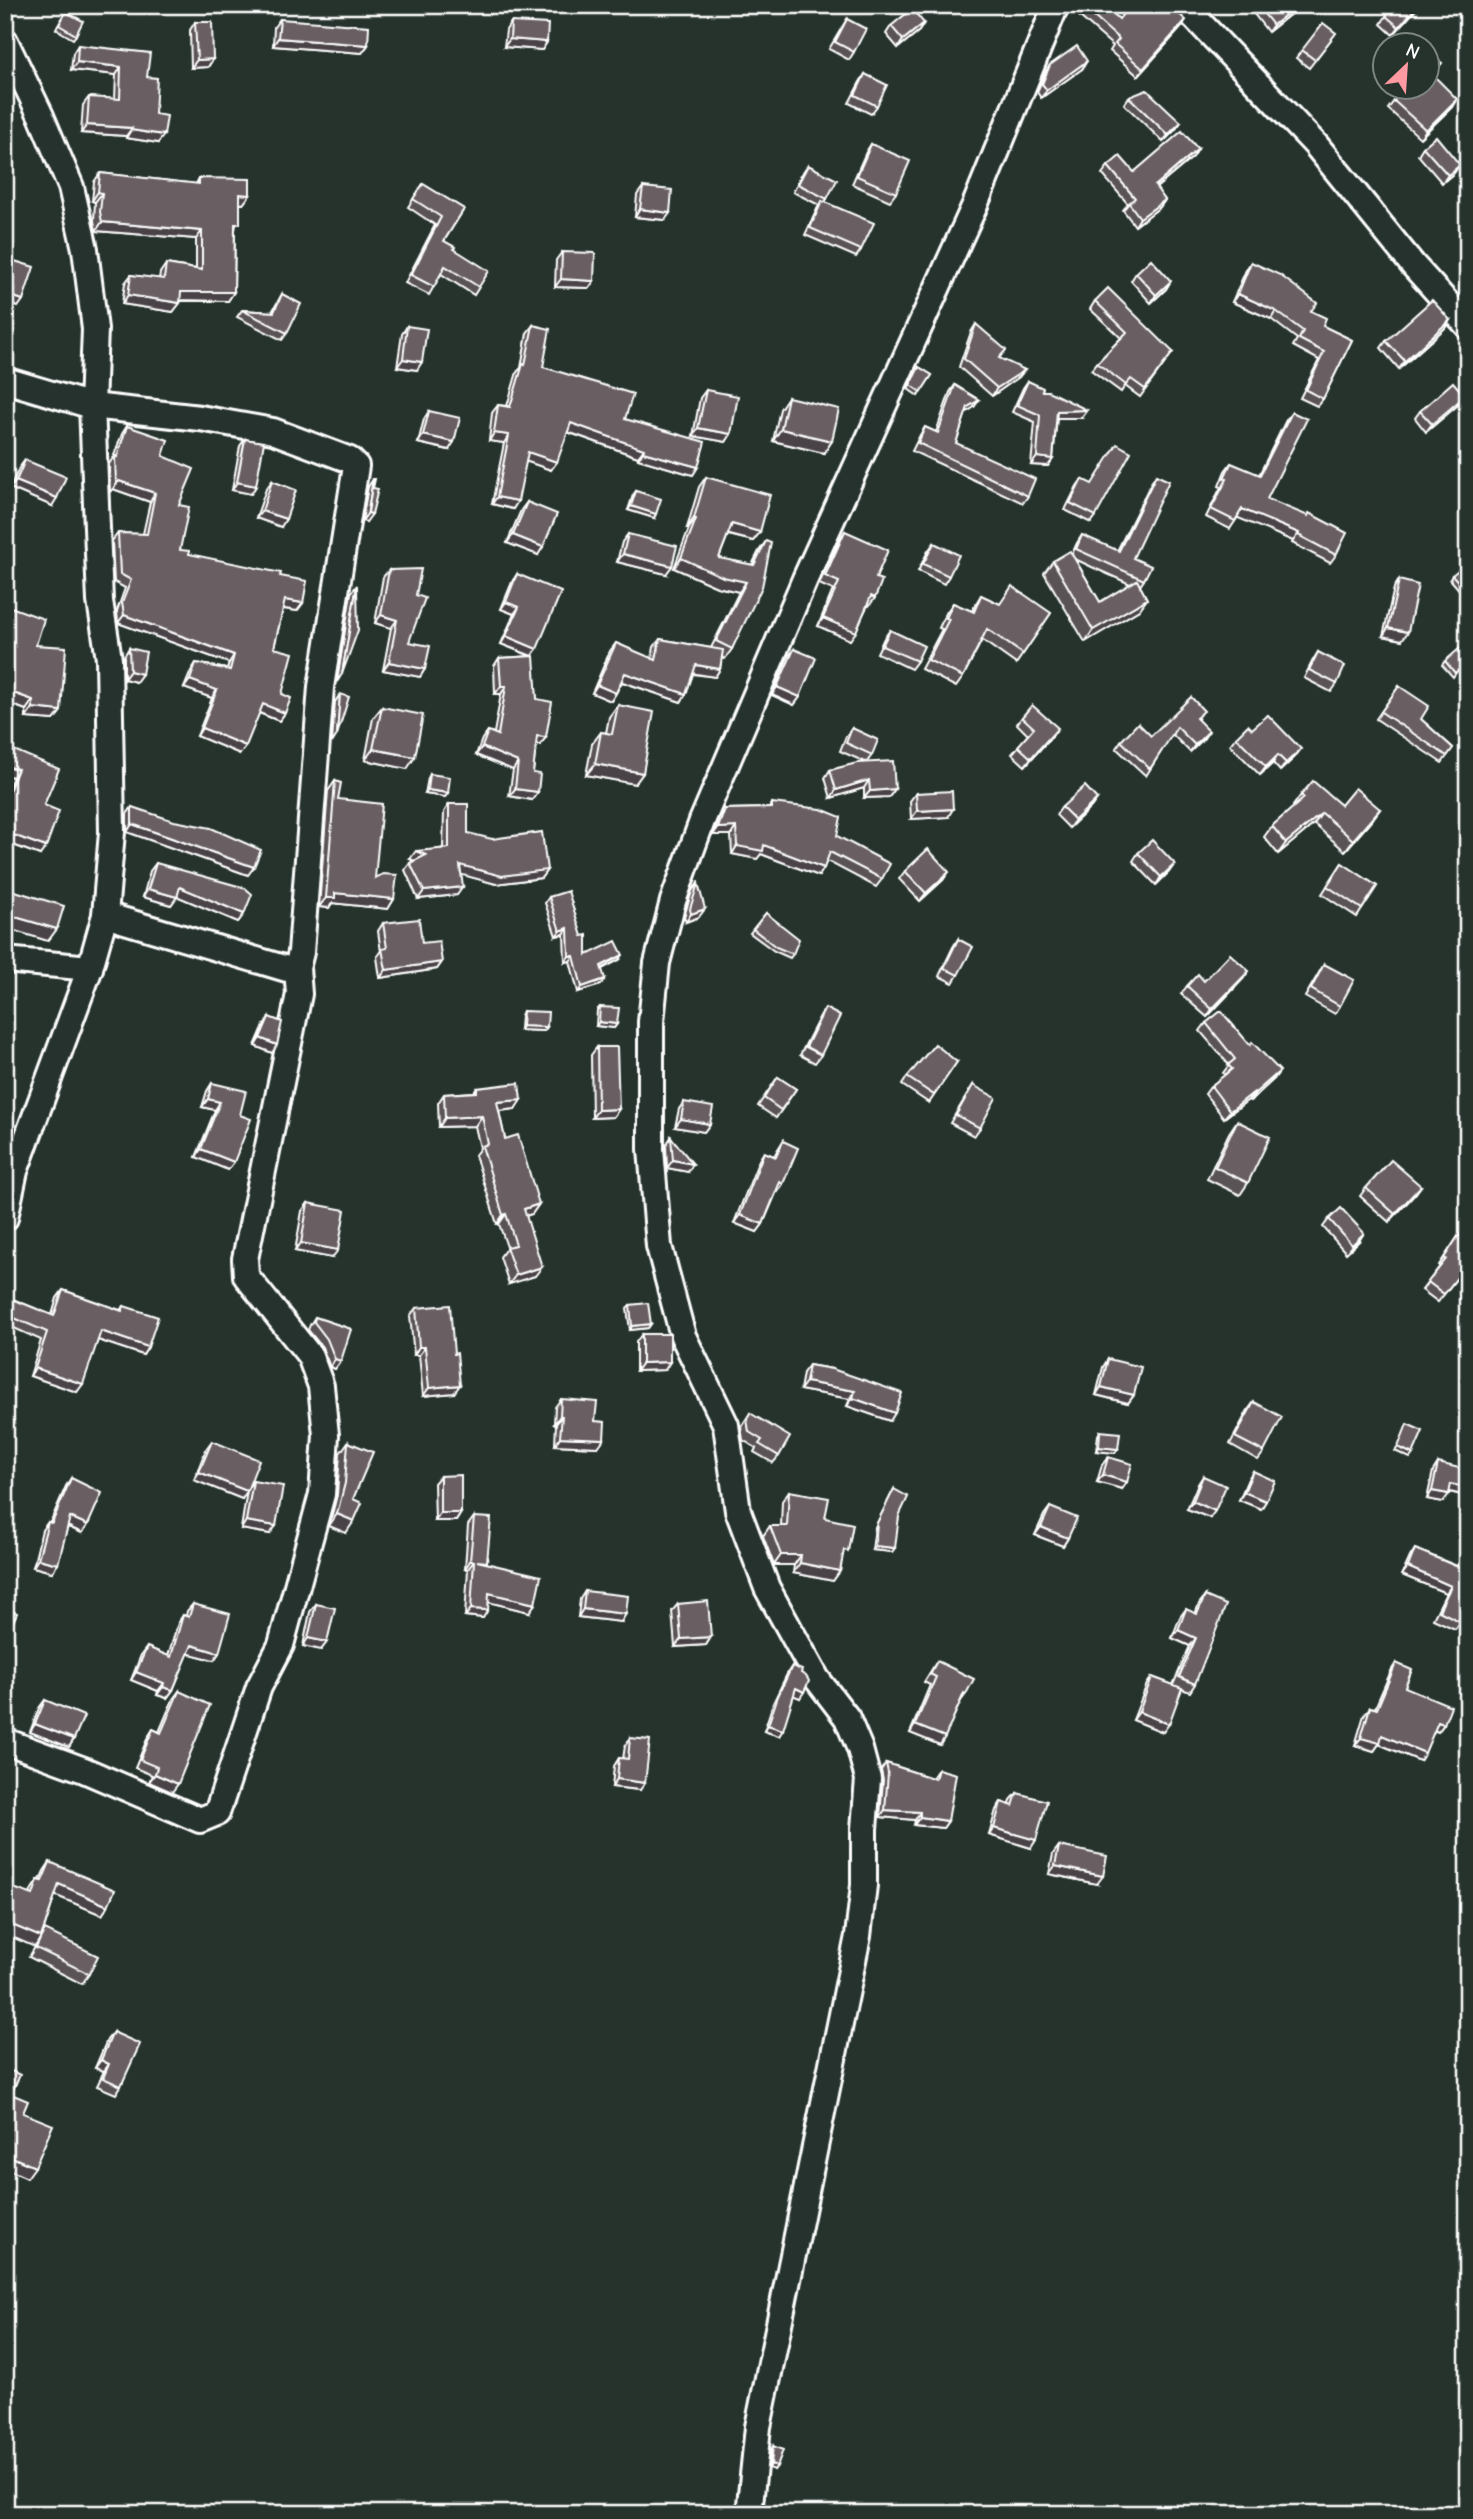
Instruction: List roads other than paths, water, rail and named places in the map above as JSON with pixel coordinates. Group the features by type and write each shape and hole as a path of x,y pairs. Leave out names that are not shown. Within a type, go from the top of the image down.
{"street":[{"path":"748,2514 758,2427 858,1936 864,1885 864,1829 868,1779 860,1749 847,1718 817,1679 767,1588 738,1511 726,1426 683,1336 659,1246 651,1149 651,1022 656,963 673,901 702,821 805,579 975,205 1056,5"},
{"path":"1183,5 1316,145 1413,265 1468,326"},
{"path":"5,41 71,187 85,249 94,329 92,406 100,601 110,659 112,832 105,915 90,968 10,1170 5,1218"},
{"path":"5,380 92,406 200,418 272,431 350,460 356,467 321,687 297,968 299,994 245,1259 246,1276 310,1356 321,1386 326,1435 322,1494 281,1644 259,1687 217,1813 200,1820 84,1770 5,1741"},
{"path":"105,915 287,969 297,968"},
{"path":"5,960 90,968"}]}
